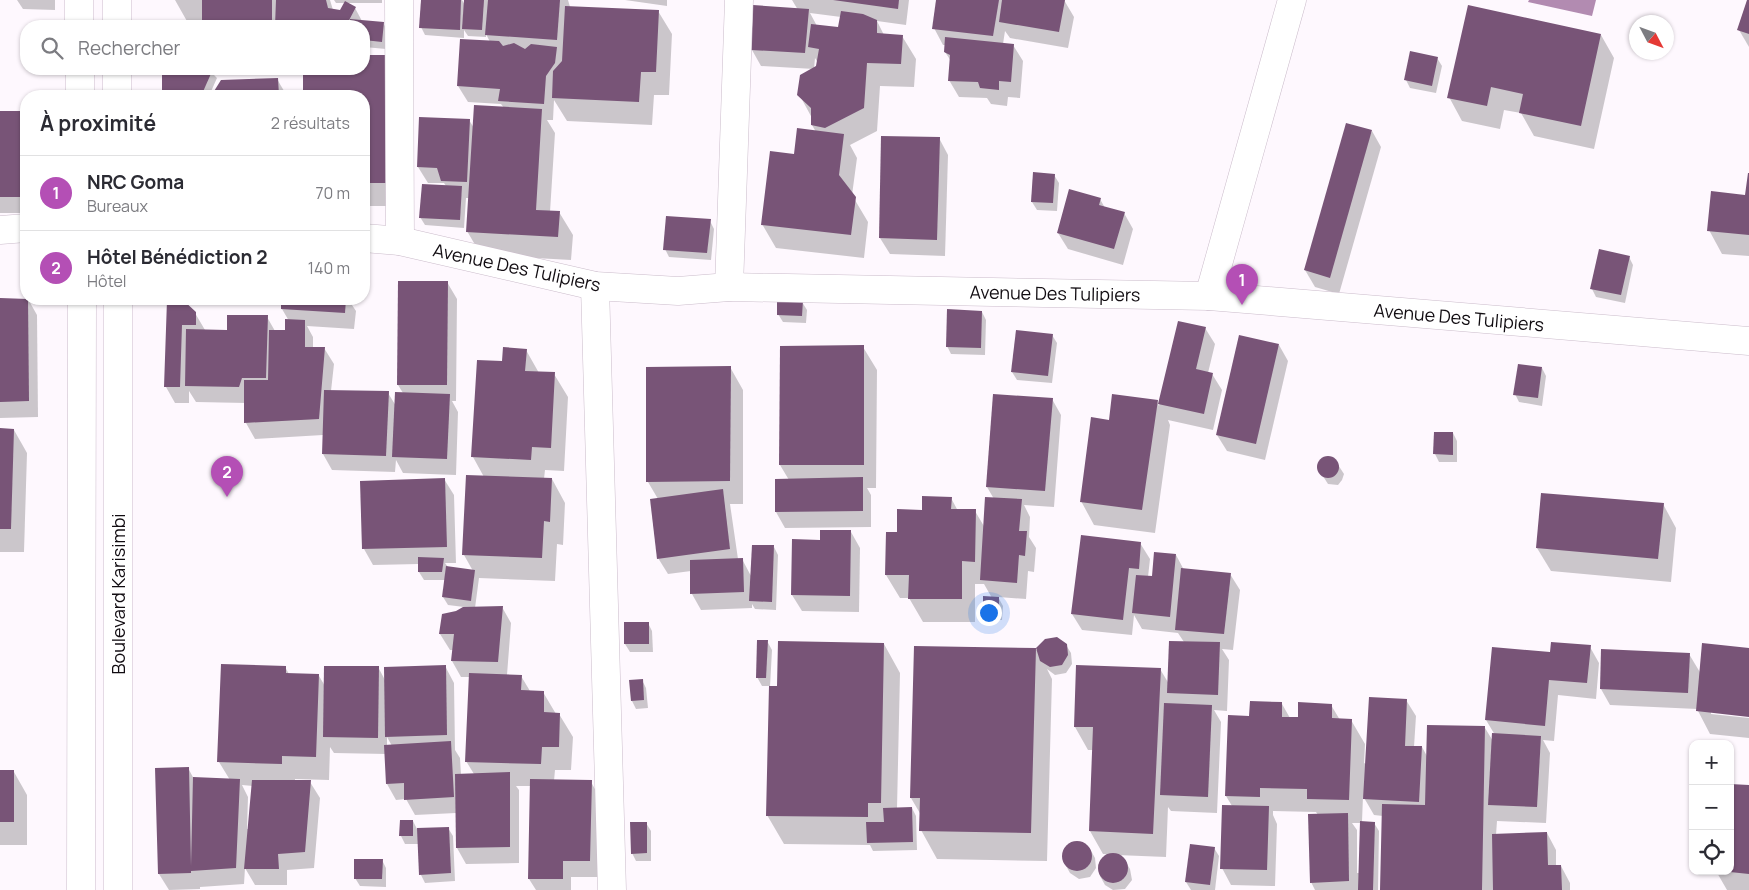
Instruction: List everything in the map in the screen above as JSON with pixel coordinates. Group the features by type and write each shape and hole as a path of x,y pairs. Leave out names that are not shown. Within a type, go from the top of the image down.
{"street":[{"path":"79,0 80,20"},
{"path":"117,0 117,20"},
{"path":"399,0 400,241"},
{"path":"729,287 739,0"},
{"path":"1209,296 1292,0"},
{"path":"80,75 80,90"},
{"path":"117,75 117,90"},
{"path":"0,230 20,228"},
{"name":"Avenue Des Tulipiers","path":"370,238 400,241 595,286 678,291 729,287 1209,296 1749,340"},
{"path":"595,286 612,890"},
{"path":"81,890 82,305"},
{"name":"Boulevard Karisimbi","path":"118,305 118,890"}],"shaded area":[{"path":"1529,0 1596,0 1592,16 1528,2"}],"building":[{"path":"202,0 272,0 272,20 202,20"},
{"path":"276,0 326,0 328,8 340,10 345,1 356,7 349,20 275,20"},
{"path":"421,0 461,0 460,30 419,28"},
{"path":"464,0 484,0 482,30 462,29"},
{"path":"488,0 560,0 557,40 485,35"},
{"path":"833,0 899,0 898,9"},
{"path":"936,0 999,0 993,36 932,29"},
{"path":"1002,0 1065,0 1059,32 999,22"},
{"path":"1747,0 1749,0 1749,34 1737,30"},
{"path":"753,5 809,9 805,53 751,50"},
{"path":"1468,5 1601,34 1581,126 1519,113 1523,94 1491,87 1487,106 1447,98"},
{"path":"565,6 659,10 656,72 641,72 639,102 552,98 553,71 562,61"},
{"path":"841,11 863,14 877,20 877,33 903,35 901,64 867,63 864,108 825,128 811,125 811,108 797,95 800,75 816,66 819,49 808,47 811,24 838,27"},
{"path":"370,21 384,22 382,42 370,41"},
{"path":"945,37 1014,44 1011,82 999,81 999,90 980,88 978,82 948,81 950,55 944,52"},
{"path":"460,39 499,41 503,46 514,43 525,49 531,44 557,47 555,63 546,76 544,104 498,101 500,89 457,86"},
{"path":"1410,51 1438,57 1432,86 1404,80"},
{"path":"370,55 391,55 389,183 370,183 370,90 303,90 303,75 370,75"},
{"path":"162,75 210,75 204,90 162,90"},
{"path":"278,78 279,90 215,90 221,80"},
{"path":"474,105 542,109 536,210 560,211 558,237 466,232"},
{"path":"0,111 20,111 20,197 0,197"},
{"path":"419,117 470,119 467,182 441,181 437,168 417,167"},
{"path":"1346,123 1372,130 1330,278 1304,270"},
{"path":"797,128 844,134 839,175 856,197 851,235 761,225 770,151 794,154"},
{"path":"881,136 940,137 937,240 879,238"},
{"path":"1033,172 1055,174 1053,203 1031,202"},
{"path":"1748,173 1749,235 1707,231 1711,191 1745,195"},
{"path":"422,184 462,186 460,220 419,218"},
{"path":"1069,189 1101,198 1099,205 1125,212 1114,249 1057,233"},
{"path":"666,216 711,219 707,253 663,250"},
{"path":"1599,249 1630,256 1621,295 1590,289"},
{"path":"398,281 448,281 447,385 397,385"},
{"path":"0,298 20,299 20,305 28,305 29,401 0,402"},
{"path":"777,299 803,300 802,316 777,315"},
{"path":"167,305 188,305 196,312 196,325 182,325 180,387 164,387"},
{"path":"281,305 346,305 345,313 281,309"},
{"path":"947,309 982,311 981,348 946,347"},
{"path":"227,315 268,315 266,378 242,378 239,387 185,386 186,329 227,330"},
{"path":"285,319 305,320 305,347 325,347 319,419 244,423 244,380 268,380 269,330 285,330"},
{"path":"1178,321 1206,327 1196,369 1213,373 1204,414 1158,404"},
{"path":"1016,330 1053,334 1048,376 1011,372"},
{"path":"1239,335 1279,344 1256,444 1216,435"},
{"path":"864,345 864,465 779,465 780,346"},
{"path":"503,347 527,349 525,371 555,372 551,448 532,447 531,460 471,457 477,360 502,361"},
{"path":"1518,364 1542,367 1538,398 1513,395"},
{"path":"731,366 730,481 646,482 646,367"},
{"path":"324,390 389,391 386,456 322,454"},
{"path":"395,392 450,394 447,459 392,457"},
{"path":"993,394 1053,398 1045,491 986,487"},
{"path":"1112,394 1158,400 1142,510 1080,502 1091,417 1109,420"},
{"path":"0,428 14,429 11,529 0,529"},
{"path":"1434,432 1453,432 1453,455 1433,454"},
{"path":"1324,456 1332,456 1339,463 1339,471 1332,478 1324,478 1317,471 1317,463"},
{"path":"466,475 552,478 550,522 544,521 542,558 462,555"},
{"path":"863,477 863,511 775,512 775,479"},
{"path":"445,478 447,547 362,549 360,481"},
{"path":"723,489 730,549 657,559 650,499"},
{"path":"1541,493 1664,503 1658,559 1536,548"},
{"path":"922,496 952,497 951,509 976,509 975,562 962,561 962,599 908,599 909,575 885,575 886,532 897,532 897,509 922,510"},
{"path":"985,497 1022,499 1019,531 1027,531 1025,556 1019,555 1017,583 980,580"},
{"path":"820,530 851,530 850,596 791,595 792,539 820,540"},
{"path":"1081,535 1141,542 1139,569 1129,568 1123,620 1071,614"},
{"path":"752,545 774,545 772,602 749,601"},
{"path":"1154,552 1176,554 1170,617 1132,613 1136,575 1152,576"},
{"path":"418,557 444,558 442,572 418,572"},
{"path":"743,558 744,592 690,594 690,560"},
{"path":"446,566 475,570 471,601 442,597"},
{"path":"1181,568 1231,573 1224,634 1175,630"},
{"path":"983,596 999,597 999,612 983,612"},
{"path":"503,606 498,662 451,661 454,634 439,634 442,614 456,611 463,607"},
{"path":"624,622 649,622 649,644 624,644"},
{"path":"1057,637 1067,644 1068,655 1062,665 1050,667 1040,661 1036,648 1045,639"},
{"path":"757,640 768,640 766,678 756,678"},
{"path":"778,641 884,643 881,803 868,803 868,817 766,816 769,686 777,686"},
{"path":"1169,641 1220,642 1218,695 1167,693"},
{"path":"1551,642 1591,645 1587,683 1549,680 1545,726 1485,720 1492,647 1550,652"},
{"path":"1702,643 1749,648 1749,717 1696,711"},
{"path":"914,646 1036,648 1031,833 919,831 920,798 910,798"},
{"path":"1601,649 1690,653 1688,693 1600,689"},
{"path":"221,664 286,666 286,673 319,674 316,757 282,756 282,764 217,762"},
{"path":"446,665 447,735 385,737 384,667"},
{"path":"1076,665 1161,668 1153,834 1089,831 1093,727 1074,727"},
{"path":"324,666 379,666 378,738 323,737"},
{"path":"469,673 522,675 521,690 544,691 544,712 560,713 559,747 542,747 541,764 465,762"},
{"path":"643,679 644,700 631,701 629,680"},
{"path":"1369,697 1407,699 1405,746 1422,746 1419,802 1363,799"},
{"path":"1250,701 1282,702 1282,717 1298,717 1298,702 1332,704 1332,718 1352,719 1349,800 1307,799 1307,789 1260,788 1260,797 1225,796 1228,715 1249,716"},
{"path":"1164,703 1212,705 1208,797 1160,795"},
{"path":"1427,725 1485,726 1482,890 1380,890 1382,804 1425,805"},
{"path":"1492,733 1541,736 1537,807 1488,805"},
{"path":"451,741 454,797 404,800 404,783 386,784 384,745"},
{"path":"189,767 191,866 193,777 240,779 236,868 191,871 191,873 158,874 155,768"},
{"path":"0,770 14,770 14,822 0,822"},
{"path":"510,772 510,847 456,848 455,774"},
{"path":"530,779 592,780 590,861 563,861 563,879 528,879"},
{"path":"252,780 311,780 305,852 278,854 279,869 244,869"},
{"path":"1734,784 1749,785 1749,874 1734,872"},
{"path":"1222,805 1269,806 1267,870 1220,869"},
{"path":"912,807 913,842 867,843 866,822 884,822 883,808"},
{"path":"1348,813 1349,881 1310,883 1308,814"},
{"path":"400,820 413,820 413,836 399,836"},
{"path":"1360,821 1375,822 1373,890 1358,890"},
{"path":"630,822 647,822 647,853 631,854"},
{"path":"449,827 451,873 419,875 417,828"},
{"path":"1547,832 1548,865 1561,865 1562,890 1493,890 1492,834"},
{"path":"1077,841 1088,845 1092,856 1088,867 1077,871 1066,867 1062,856 1066,845"},
{"path":"1190,844 1215,847 1210,885 1185,882"},
{"path":"1113,853 1124,857 1128,868 1124,879 1113,883 1102,879 1098,868 1102,857"},
{"path":"354,859 383,859 382,879 354,879"}],"place":[{"name":"NRC Goma","path":"1242,305"},
{"name":"Hôtel Bénédiction 2","path":"227,497"}]}
